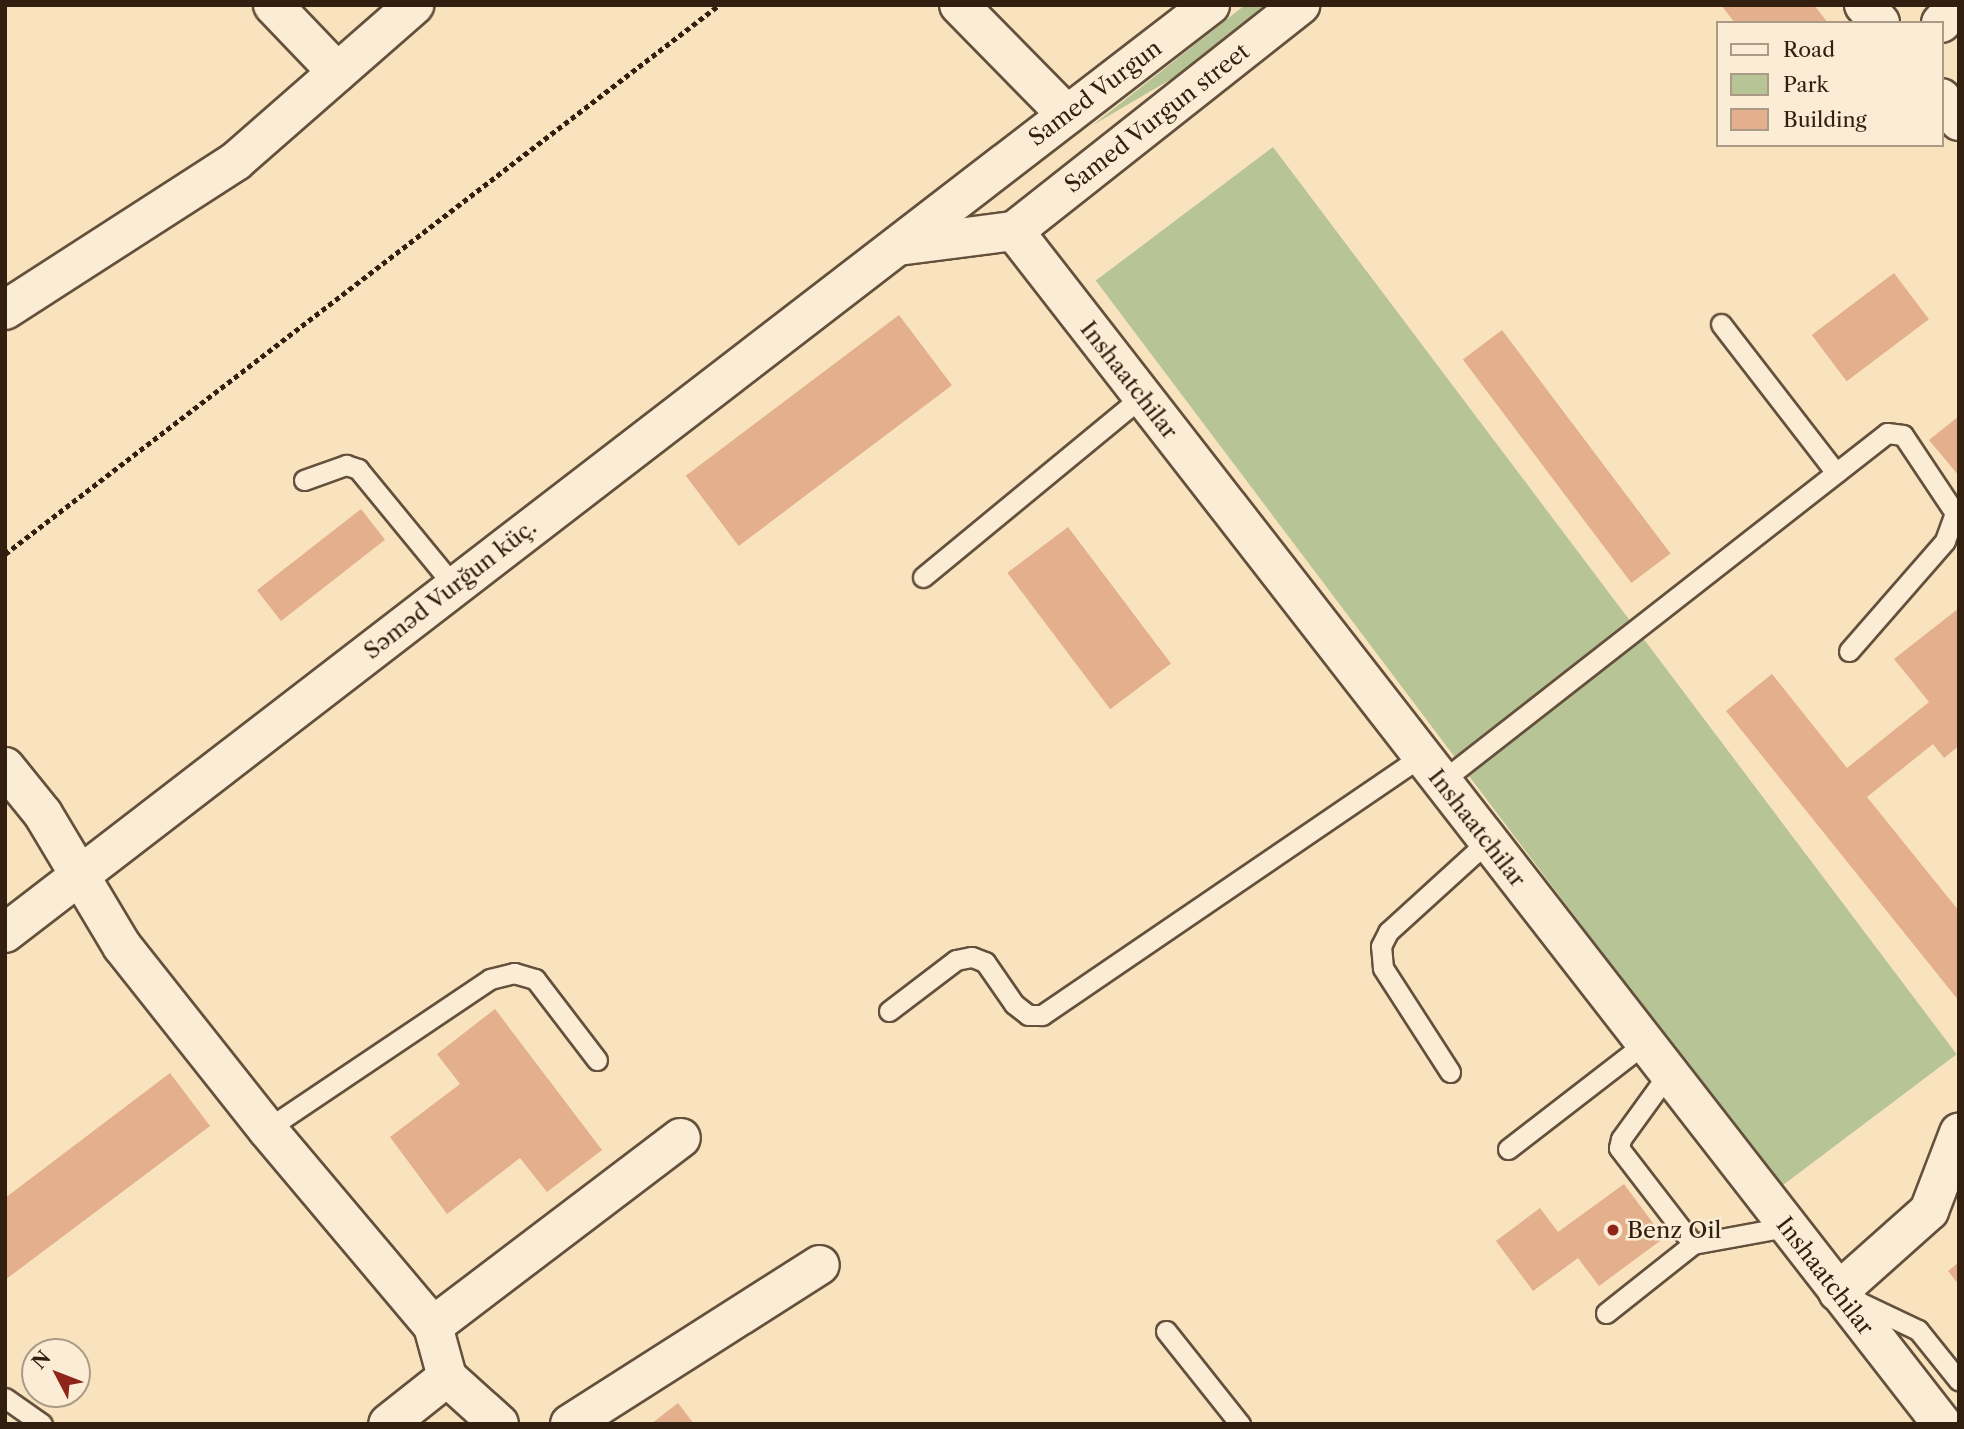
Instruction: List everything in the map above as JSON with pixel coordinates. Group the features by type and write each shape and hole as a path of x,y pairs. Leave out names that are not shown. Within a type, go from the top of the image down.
{"street":[{"path":"273,5 337,72"},
{"path":"5,310 236,161 414,5"},
{"path":"959,5 1067,115"},
{"name":"Samed Vurgun","path":"896,246 1210,5"},
{"name":"Samed Vurgun street","path":"1014,231 1300,5"},
{"path":"1864,5 1878,21"},
{"path":"1943,21 1958,5"},
{"name":"Inshaatchilar","path":"980,182 1014,231 1142,397 1942,1424"},
{"path":"896,246 1014,231"},
{"name":"Səməd Vurğun küç.","path":"5,933 896,246"},
{"path":"5,767 43,814 122,946 267,1129 433,1326 447,1377 499,1424"},
{"path":"1838,1292 1909,1233 1950,1187 1959,1133"},
{"path":"433,1326 681,1138"},
{"path":"570,1424 820,1265"},
{"path":"388,1424 447,1377"}],"lane":[{"path":"1721,324 1836,473"},
{"path":"923,577 1142,397"},
{"path":"889,1011 956,960 972,957 985,962 1014,1004 1028,1015 1042,1015 1431,768 1887,433 1903,435 1955,513 1945,541 1849,652"},
{"path":"303,480 346,465 358,469 454,586"},
{"path":"1450,1072 1383,968 1381,946 1388,932 1488,841"},
{"path":"267,1129 490,979 514,973 535,979 597,1060"},
{"path":"1508,1149 1645,1044"},
{"path":"1668,1073 1621,1139 1619,1149 1693,1244"},
{"path":"1606,1313 1693,1244 1786,1227"},
{"path":"1838,1292 1918,1330 1959,1381"},
{"path":"1166,1331 1241,1424"},
{"path":"5,1398 43,1424"}],"path":[{"path":"5,554 719,5"}],"green space":[{"path":"1245,5 1267,5 1173,78 1093,125"},
{"path":"1273,147 1957,1054 1779,1188 1096,281"}],"building":[{"path":"1721,5 1814,5 1826,21 1733,21"},
{"path":"1894,273 1929,319 1847,381 1812,335"},
{"path":"899,315 952,385 739,546 686,476"},
{"path":"1502,330 1671,554 1631,583 1463,359"},
{"path":"1959,416 1959,476 1929,440"},
{"path":"361,509 385,540 281,621 257,590"},
{"path":"1068,527 1171,664 1110,709 1007,573"},
{"path":"1959,608 1959,746 1944,758 1933,744 1867,797 1959,911 1959,1001 1726,711 1772,674 1847,768 1929,702 1894,659"},
{"path":"495,1009 602,1150 547,1192 520,1158 447,1214 390,1137 460,1084 437,1054"},
{"path":"170,1073 210,1126 5,1280 5,1198"},
{"path":"1624,1184 1664,1238 1599,1286 1578,1258 1533,1291 1496,1241 1540,1208 1558,1232"},
{"path":"1959,1262 1959,1285 1948,1271"},
{"path":"678,1403 694,1424 651,1424"}],"place":[{"name":"Benz Oil","path":"1613,1230"}]}
